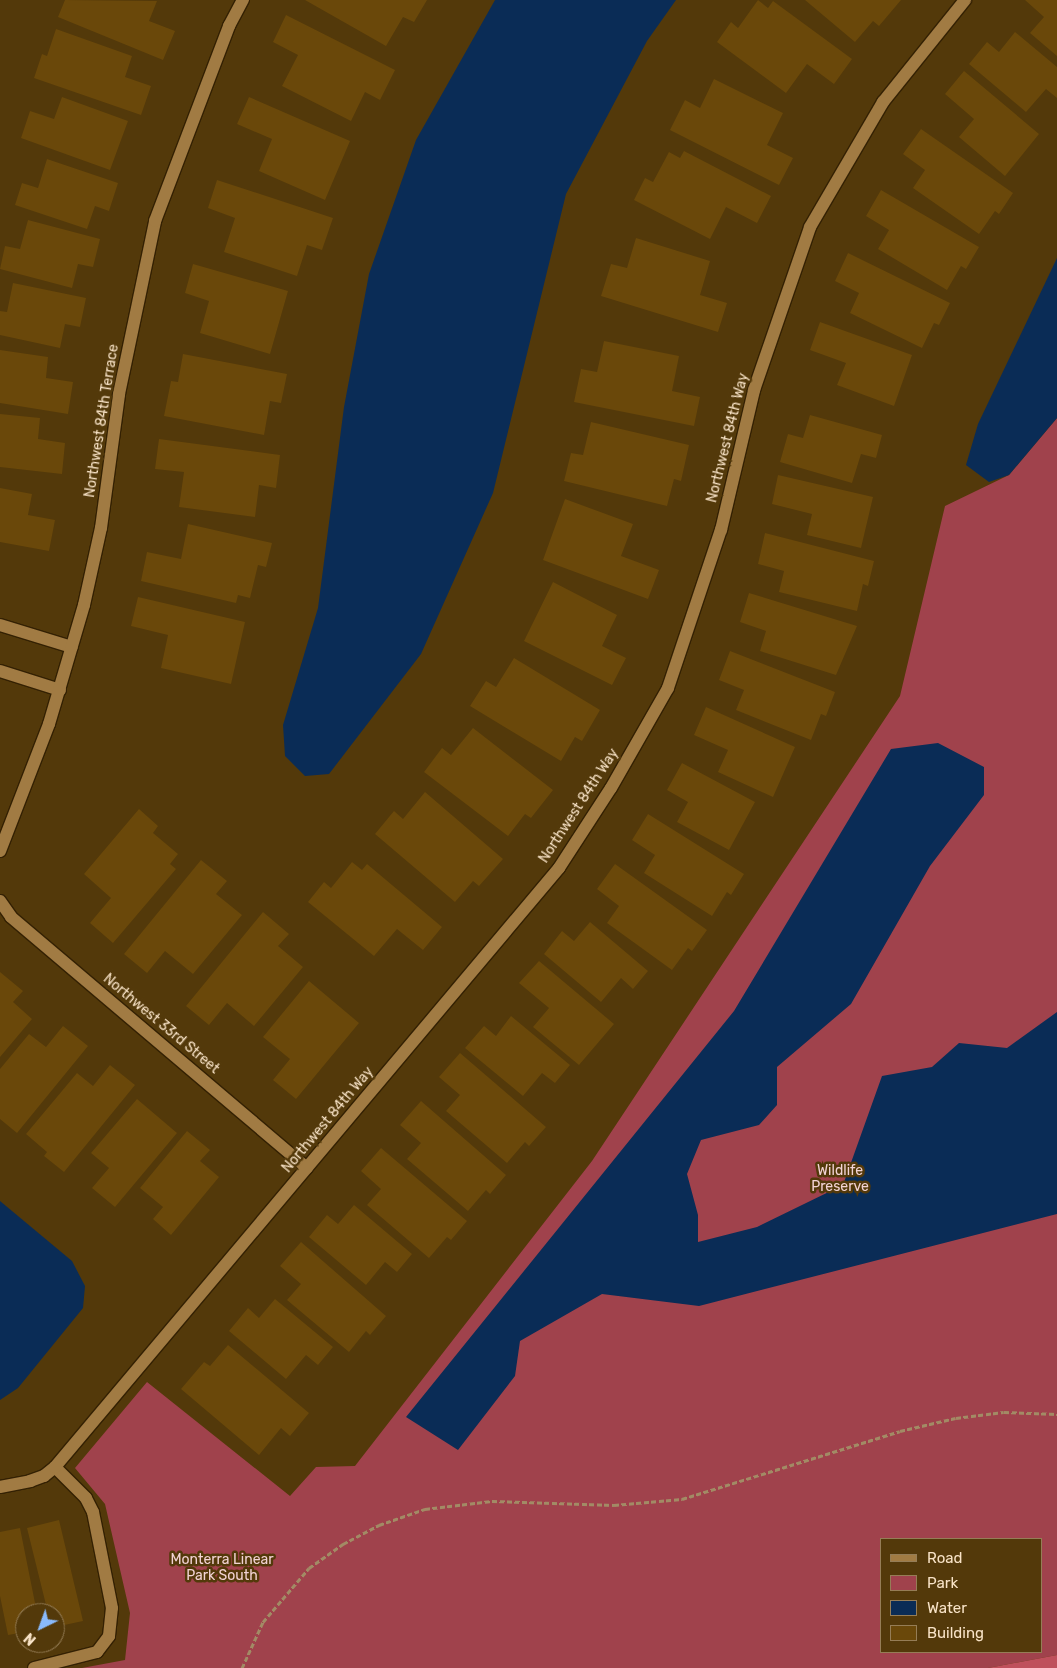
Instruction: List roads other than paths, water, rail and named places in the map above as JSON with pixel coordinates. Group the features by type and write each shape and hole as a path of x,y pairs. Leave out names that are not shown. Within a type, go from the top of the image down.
{"street":[{"name":"Northwest 84th Terrace","path":"0,851 60,690 72,647 101,528 120,394 154,220 229,26 243,0"},
{"name":"Northwest 84th Way","path":"0,1487 30,1482 44,1476 55,1467 559,868 611,788 668,688 721,530 754,390 810,227 883,102 965,0"},
{"path":"0,625 72,647"},
{"path":"0,671 60,690"},
{"name":"Northwest 33rd Street","path":"0,901 11,917 307,1168"},
{"path":"34,1668 97,1652 109,1636 112,1608 93,1512 86,1498 55,1467"}],"water":[{"path":"495,0 676,0 647,41 566,194 493,493 421,654 329,774 305,776 285,756 283,725 318,608 344,407 369,274 416,140"},
{"path":"1057,258 1057,418 1009,475 989,482 966,465 978,424"},
{"path":"938,743 984,767 984,795 930,866 851,1004 777,1067 777,1105 759,1125 701,1140 687,1174 698,1215 698,1242 757,1227 843,1185 882,1076 932,1067 959,1043 1007,1048 1057,1012 1057,1214 699,1306 602,1294 520,1341 515,1376 458,1450 406,1417 734,1011 891,749"},
{"path":"0,1201 72,1261 85,1286 83,1308 18,1388 0,1400"}],"park label":[{"name":"Wildlife Preserve","path":"840,1180"},
{"name":"Monterra Linear Park South","path":"222,1568"}]}
